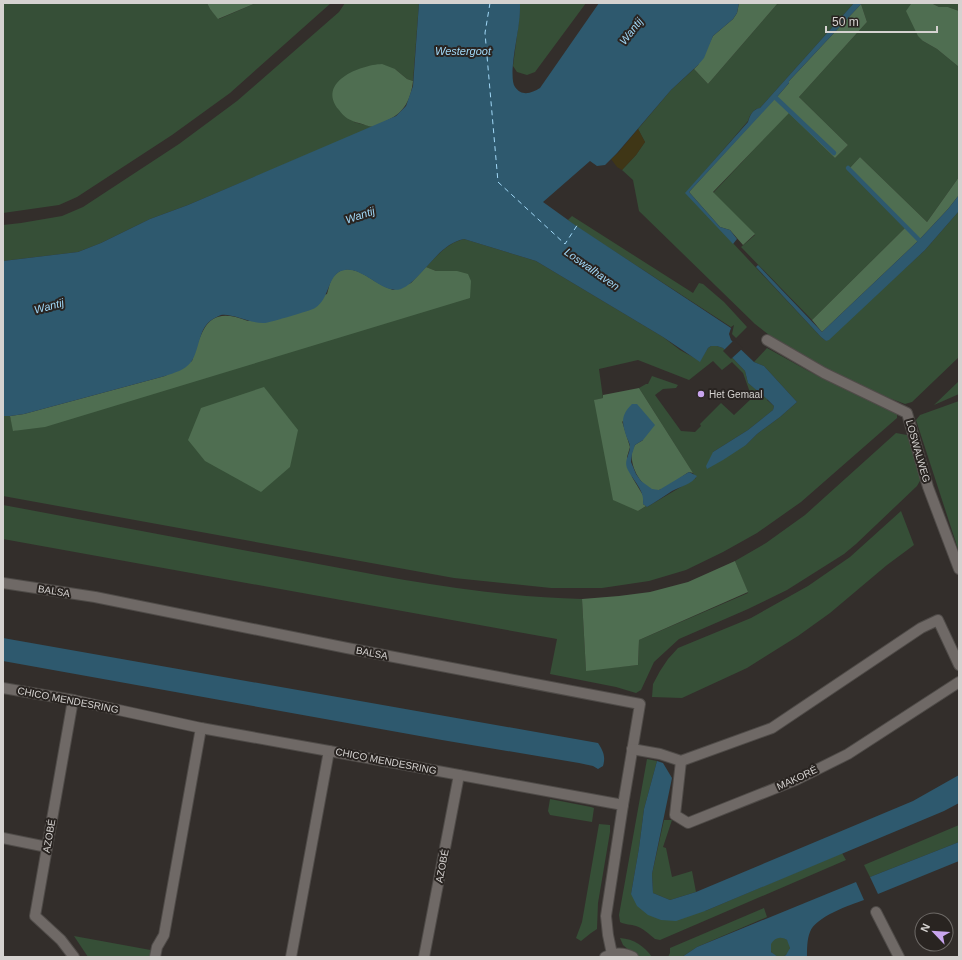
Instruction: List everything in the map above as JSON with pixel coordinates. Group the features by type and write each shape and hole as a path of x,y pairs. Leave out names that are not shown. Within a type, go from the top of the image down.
{"street":[{"name":"LOSWALWEG","path":"767,340 824,373 907,413 928,487 959,569"},
{"name":"BALSA","path":"3,583 95,597 347,648 640,704 623,806"},
{"path":"632,749 660,754 681,761 772,728 921,628 938,620 959,666"},
{"name":"MAKORÉ","path":"681,761 675,815 688,823 796,780 842,757 959,682"},
{"name":"CHICO MENDESRING","path":"3,688 73,700 201,728 623,806"},
{"name":"AZOBÉ","path":"73,700 35,916 61,940 74,957"},
{"path":"155,957 157,947 164,935 201,728"},
{"path":"291,957 329,751"},
{"name":"AZOBÉ","path":"424,957 459,775"},
{"path":"623,806 606,916 609,955 619,953 633,957"},
{"path":"3,838 47,847"},
{"path":"876,912 899,957"}],"green space":[{"path":"3,3 207,3 219,19 256,3 331,3 230,93 172,135 77,197 59,205 3,213"},
{"path":"207,3 256,3 218,19"},
{"path":"345,3 419,3 413,81 407,79 395,69 354,122 373,127 188,205 150,219 101,243 78,252 3,261 3,225 62,216 83,207 179,144 237,101 339,12"},
{"path":"520,3 586,3 535,72 527,75 517,72 513,66"},
{"path":"739,3 778,3 708,84 694,69 698,65 713,36 733,19 737,13"},
{"path":"778,3 854,3 760,108 752,113 748,121 686,193 826,341 925,250 959,211 959,357 912,402 905,404 881,395 806,358 773,338 755,324 639,211 633,180 622,170 636,155 645,142 638,129 671,90 694,69 708,84"},
{"path":"913,3 911,4 923,41 937,49 959,67 959,177 927,222 860,157 848,170 906,227 812,320 741,247 755,235 713,193 789,112 835,158 848,145 799,97 867,22 861,4"},
{"path":"913,3 931,3 939,7 948,7 959,11 959,67 918,36 906,11"},
{"path":"931,3 959,3 959,11 948,7 939,7"},
{"path":"861,4 867,22 799,97 848,145 835,158 789,113 713,192 755,234 743,245 730,230 720,227 689,192"},
{"path":"382,64 395,69 407,79 413,81 406,105 394,117 374,127 356,122 343,115 333,100 333,91 337,83 353,72 373,65"},
{"path":"860,157 927,222 959,177 959,195 919,240 822,332 812,320 906,227 848,170"},
{"path":"572,216 693,293 699,283 703,284 724,302 747,327 736,338 732,334 734,325 731,327 574,225 568,220"},
{"path":"464,239 536,261 663,337 680,350 700,361 708,348 711,346 723,348 745,371 748,383 768,399 767,400 774,406 773,410 748,430 713,452 746,445 757,434 797,402 764,366 754,362 767,348 812,373 897,414 897,418 801,502 757,533 686,570 649,581 602,588 551,588 454,578 3,496 3,416 10,416 14,431 457,271 436,271 426,267 443,250","holes":["638,360 689,380 713,361 722,370 732,362 743,373 752,398 734,415 721,403 700,424 701,426 695,432 681,431 655,395 663,389 676,388 678,385 652,376 648,384 639,388 696,478 638,511 595,400 603,398 599,369"]},
{"path":"426,267 436,271 457,271 468,274 471,281 470,298 45,427 13,431 10,416 24,414 165,376 192,361 204,330 215,318 224,316 248,321 327,294 334,276 346,269 357,271 393,290 411,283"},
{"path":"959,381 959,394 934,405"},
{"path":"264,387 298,430 290,467 261,492 205,461 188,440 201,408"},
{"path":"639,388 693,473 689,472 659,490 653,490 647,487 637,475 632,459 632,451 635,445 643,440 622,421 630,447 627,457 632,477 644,497 643,504 646,506 638,511 613,500 594,400 603,398 603,395"},
{"path":"959,401 959,552 916,420 920,415"},
{"path":"896,433 907,435 921,479 917,486 844,554 787,590 679,639 654,662 641,690 636,693 616,687 550,674 557,639 3,539 3,505 439,586 510,595 582,599 586,670 638,665 639,640 748,593 735,561 766,543 805,515"},
{"path":"901,511 914,545 887,565 830,613 798,636 747,668 682,698 652,697 653,684 668,659 678,648 751,618 808,586 850,557"},
{"path":"735,561 748,592 639,640 638,665 586,671 582,599 650,592 688,582"},
{"path":"647,759 657,761 644,809 631,894 705,911 842,853 846,860 660,940 655,939 639,927 620,922 619,915"},
{"path":"550,799 594,808 592,822 550,815 548,811"},
{"path":"664,820 672,820 663,847 666,848 672,877 692,871 696,892 670,900 653,893 652,874"},
{"path":"599,824 610,825 610,832 598,903 597,929 581,941 576,938 582,922"},
{"path":"959,825 959,842 870,877 864,865"},
{"path":"764,908 767,917 697,947 682,957 668,957 670,948"},
{"path":"74,936 156,951 154,957 88,957"},
{"path":"780,937 787,940 790,947 787,954 780,957 773,954 770,947 773,940"},
{"path":"620,938 630,940 638,944 652,957 637,957 623,945"}],"sand":[{"path":"638,129 645,142 636,155 622,170 617,167 611,159"}],"water":[{"path":"419,3 520,3 520,17 513,65 513,82 518,90 527,93 540,88 599,3 739,3 737,13 733,19 713,36 704,58 671,90 617,153 605,165 597,166 590,161 543,202 575,225 731,328 729,334 731,340 754,362 764,366 797,402 757,434 746,445 707,469 706,466 713,452 748,430 773,410 774,406 748,383 745,371 723,348 711,346 708,348 700,362 663,337 536,261 464,239 450,244 433,259 414,280 401,289 394,290 387,288 352,270 345,270 335,275 324,298 315,308 265,323 225,315 221,315 213,319 204,327 191,362 179,371 24,414 3,416 3,261 78,252 101,243 150,219 188,205 396,116 406,106 413,86"},
{"path":"854,3 862,3 689,192 720,227 730,230 737,239 733,244 685,193 748,122 754,111 760,108"},
{"path":"959,195 959,211 925,250 829,340 826,341 821,337 756,267 758,265 822,332 919,240"},
{"path":"632,404 637,404 655,425 643,440 635,445 632,454 631,462 641,481 652,489 659,490 689,472 697,476 689,483 672,491 647,507 643,504 642,494 629,473 626,465 630,447 623,420 625,412"},
{"path":"3,638 598,743 604,754 604,762 603,766 598,769 593,766 579,763 442,740 3,661"},
{"path":"657,761 663,763 672,778 652,874 653,893 670,900 696,892 913,801 959,775 959,803 944,811 705,911 676,921 661,920 648,915 637,906 631,894 644,809"},
{"path":"959,842 959,861 878,894 870,877"},
{"path":"856,882 864,900 834,912 819,921 813,927 808,938 807,957 782,957 786,955 790,948 787,940 780,938 774,940 771,944 771,952 778,957 682,957 697,947"}],"pier":[{"path":"734,340 743,348 731,359 723,351"}],"waterway":[{"path":"776,98 834,153"},
{"path":"848,168 919,240"}],"ferry route":[{"path":"490,3 485,33 498,182 565,244 578,224"}],"place":[{"name":"Het Gemaal","path":"701,394"}],"water label":[{"name":"Wantij","path":"631,31"},
{"name":"Westergoot","path":"463,51"},
{"name":"Wantij","path":"360,215"},
{"name":"Loswalhaven","path":"592,269"},
{"name":"Wantij","path":"49,306"}]}
